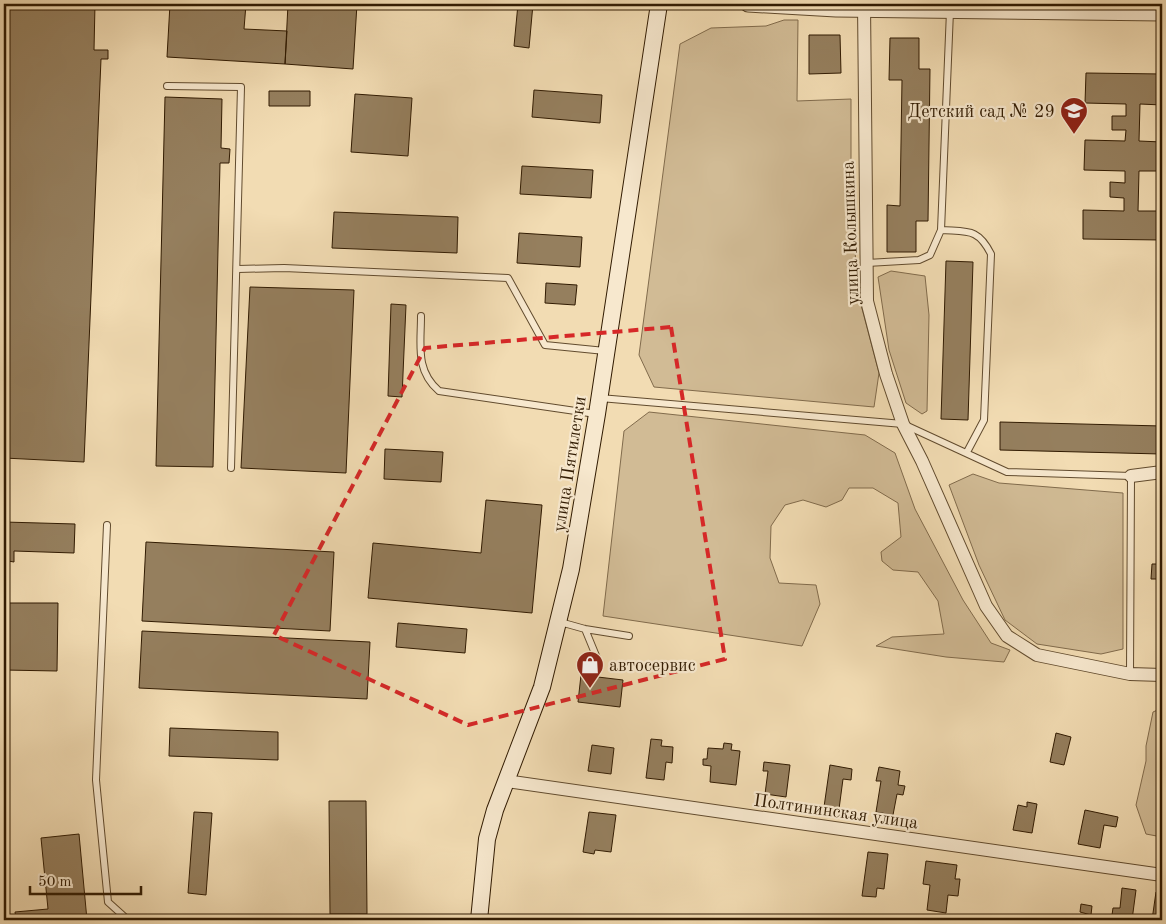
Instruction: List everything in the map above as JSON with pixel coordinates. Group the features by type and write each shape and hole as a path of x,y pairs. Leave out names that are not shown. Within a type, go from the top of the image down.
{"main road":[{"name":"улица Пятилетки","path":"475,919 487,839 506,781 542,686 560,622 579,530 659,4"}],"street":[{"path":"748,4 1162,14"},
{"name":"улица Колышкина","path":"864,6 867,301 886,374 903,424 922,461 986,606 1007,636 1037,655 1130,674"},
{"path":"1131,476 1162,472"},
{"path":"1130,674 1162,675"},
{"name":"Полтининская улица","path":"506,781 1162,875"}],"lane":[{"path":"867,262 919,260 930,255 941,230 950,10"},
{"path":"167,86 241,87 238,269 231,468"},
{"path":"941,230 974,232 984,240 991,254 984,420 968,452"},
{"path":"238,269 284,268 508,278 545,344 606,351"},
{"path":"421,316 421,367 427,382 439,391 598,406 903,424 968,452 1007,472 1131,476 1130,674"},
{"path":"107,525 96,780 108,902 128,920"},
{"path":"560,622 585,629 629,636"},
{"path":"585,629 599,663"}],"highlighted area":[{"path":"671,327 725,659 468,725 274,635 425,348"}],"shaded area":[{"path":"784,20 798,20 797,101 851,99 851,213 860,301 879,373 874,407 654,387 639,355 680,44 711,28 766,26"},
{"path":"891,271 925,276 929,315 927,411 922,414 906,403 889,350 878,277"},
{"path":"649,412 865,435 895,453 915,509 963,600 991,643 1010,650 1004,662 946,657 876,646 892,637 944,634 938,601 918,572 893,570 882,561 881,552 901,537 898,503 873,488 849,488 842,500 826,507 803,500 785,505 771,526 770,558 779,583 816,585 820,604 802,646 603,616 624,431"},
{"path":"973,474 999,483 1123,493 1123,649 1101,654 1037,644 1005,620 979,565 949,485"},
{"path":"1162,708 1162,837 1146,834 1136,805 1146,761 1146,746 1153,712"}],"building":[{"path":"4,4 95,4 94,50 108,50 108,59 101,59 84,462 4,458"},
{"path":"170,4 246,4 244,29 287,31 285,64 167,57"},
{"path":"288,4 357,4 353,69 285,64"},
{"path":"518,4 533,4 529,48 514,46"},
{"path":"809,35 840,35 841,73 809,74"},
{"path":"890,38 919,38 919,69 930,69 928,221 916,221 916,252 887,252 887,205 900,206 902,80 889,80"},
{"path":"1086,73 1162,74 1162,105 1140,104 1139,141 1162,142 1162,171 1139,171 1138,211 1162,211 1162,240 1083,239 1083,210 1124,211 1124,198 1110,197 1110,182 1125,183 1125,171 1084,170 1085,140 1125,141 1126,130 1112,130 1112,116 1126,116 1126,104 1085,103"},
{"path":"534,90 602,95 600,123 532,117"},
{"path":"269,91 310,91 310,106 269,106"},
{"path":"355,94 412,98 408,156 351,152"},
{"path":"165,97 222,99 221,148 230,149 229,163 220,163 213,467 156,466"},
{"path":"522,166 593,170 591,198 520,194"},
{"path":"334,212 458,217 457,253 332,248"},
{"path":"519,233 582,237 580,267 517,263"},
{"path":"946,261 973,262 968,420 941,419"},
{"path":"546,283 577,285 575,305 545,303"},
{"path":"250,287 354,290 346,473 241,468"},
{"path":"391,304 406,305 402,397 388,396"},
{"path":"1000,422 1162,426 1161,454 1000,450"},
{"path":"385,449 443,452 441,482 384,479"},
{"path":"1160,492 1162,492 1162,655 1157,655 1159,579 1151,579 1152,564 1159,564"},
{"path":"486,500 542,505 532,613 368,598 373,543 481,553"},
{"path":"4,522 75,524 74,553 14,551 14,562 8,561 8,552 4,552"},
{"path":"146,542 334,552 330,631 142,621"},
{"path":"4,603 58,603 57,671 4,670"},
{"path":"398,623 467,629 465,653 396,647"},
{"path":"142,631 370,642 367,699 139,688"},
{"path":"581,675 623,680 620,707 578,702"},
{"path":"170,728 278,732 278,760 169,756"},
{"path":"1056,733 1071,737 1064,765 1050,762"},
{"path":"651,739 662,740 661,746 673,747 672,763 666,762 664,780 646,778"},
{"path":"724,743 732,744 731,750 740,751 736,785 710,782 711,766 703,765 703,759 707,759 708,748 723,749"},
{"path":"592,745 614,748 611,774 588,771"},
{"path":"764,762 790,765 786,797 765,794 768,771 763,771"},
{"path":"830,765 852,769 851,780 843,779 839,809 824,807"},
{"path":"879,767 900,771 898,785 905,786 903,795 897,794 893,815 876,812 881,781 876,781"},
{"path":"329,801 366,801 367,914 330,914"},
{"path":"1027,802 1037,804 1032,833 1013,830 1018,805 1027,807"},
{"path":"1085,810 1118,817 1116,827 1104,825 1100,848 1078,844"},
{"path":"194,812 212,813 206,895 188,893"},
{"path":"589,812 616,815 611,852 595,850 594,854 583,852"},
{"path":"79,834 87,920 16,920 15,912 48,909 41,838"},
{"path":"868,852 888,854 884,889 877,888 876,897 862,896"},
{"path":"926,861 957,865 955,879 960,879 958,896 948,895 946,913 927,910 930,885 923,884"},
{"path":"1122,888 1136,890 1132,920 1118,920 1119,916 1112,915 1113,908 1120,908"},
{"path":"1156,892 1162,892 1162,920 1152,920"},
{"path":"1081,904 1092,906 1091,915 1080,912"},
{"path":"623,915 623,920 591,920 591,918"}],"place":[{"name":"Детский сад № 29","path":"1074,135"},
{"name":"автосервис","path":"590,689"}]}
